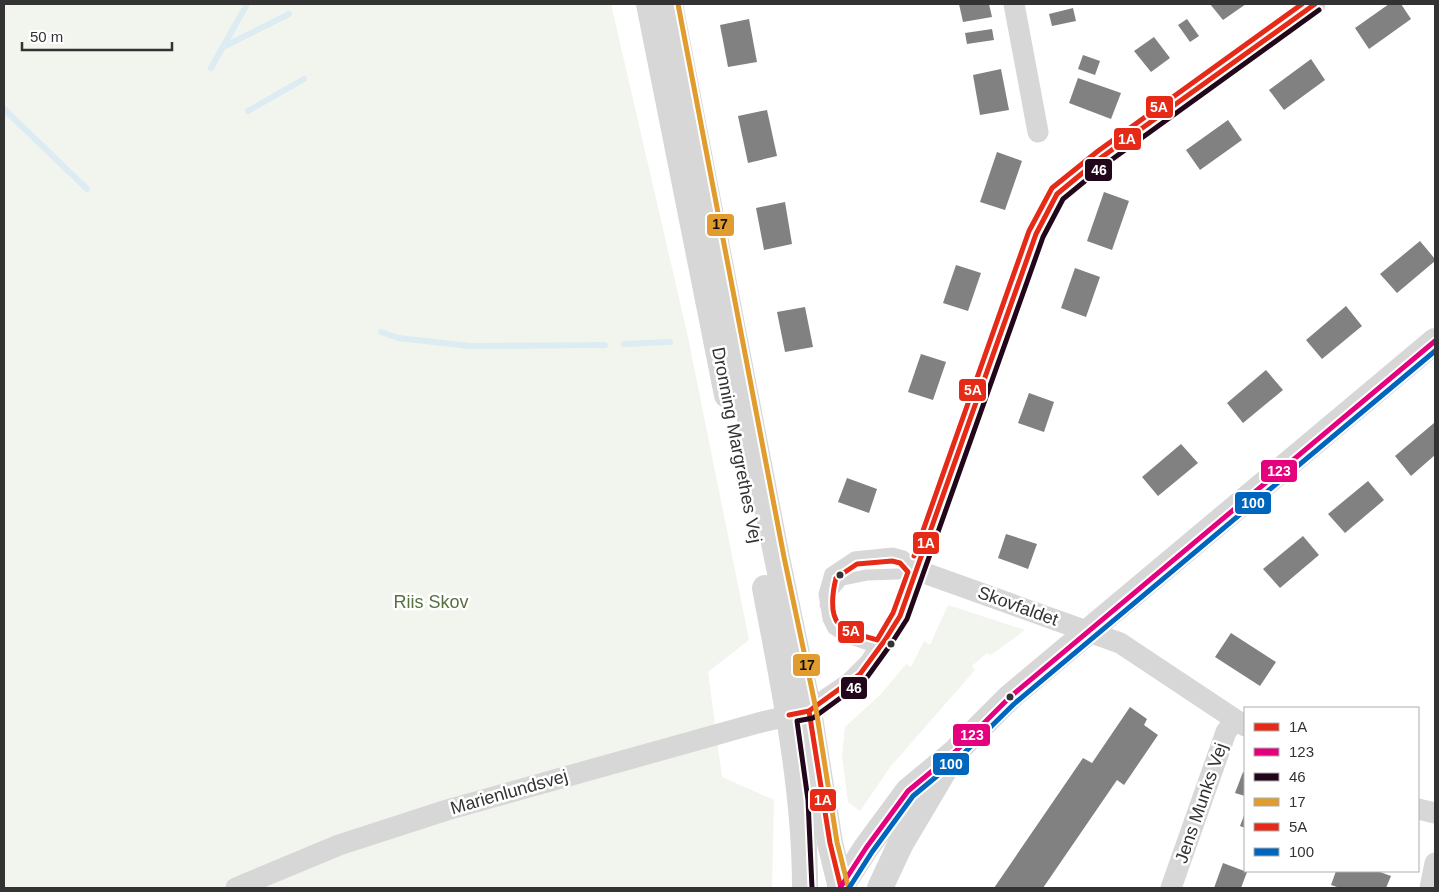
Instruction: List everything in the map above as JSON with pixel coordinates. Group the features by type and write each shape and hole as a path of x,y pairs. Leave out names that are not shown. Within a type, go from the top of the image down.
{"street":[{"name":"Dronning Margrethes Vej","path":"649,4 758,551 841,887"},
{"name":"Dronning Margrethes Vej","path":"670,4 775,549 799,713 796,758 802,812 805,888"},
{"path":"1014,4 1038,132"},
{"path":"799,713 860,674 880,649 900,616 1036,234 1057,194 1102,157 1315,4"},
{"path":"841,887 866,848 908,791 956,752 1010,697 1435,341"},
{"name":"Skovfaldet","path":"916,570 1120,643 1240,723"},
{"name":"Marienlundsvej","path":"236,888 340,845 447,810 541,788 799,713"},
{"name":"Jens Munks Vej","path":"1171,888 1226,732 1240,723"},
{"path":"880,888 900,845 956,752"},
{"path":"1419,809 1435,813"},
{"path":"830,843 841,852 852,854 866,848"},
{"path":"1430,888 1435,863"}],"lane":[{"path":"825,606 832,592 842,580 867,575 898,574 916,570 904,556 894,553 854,556 830,573 824,594 825,606 828,619 833,630 845,637 880,649"}],"green space":[{"name":"Riis Skov","path":"4,4 611,4 688,337 749,640 708,672 722,777 774,800 772,888 4,888"},
{"path":"948,605 1025,630 991,655 987,653 972,666 975,670 891,766 860,811 848,802 842,755 845,727 881,694 906,664 911,667 924,641 930,645"}],"building":[{"path":"959,4 989,4 992,17 963,22"},
{"path":"1210,4 1246,4 1223,20"},
{"path":"1389,4 1401,4 1411,19 1369,49 1355,28"},
{"path":"1073,8 1076,21 1052,26 1049,14"},
{"path":"749,19 757,62 728,67 720,25"},
{"path":"1187,19 1199,36 1190,42 1178,25"},
{"path":"992,29 994,40 967,44 965,33"},
{"path":"1154,37 1170,58 1151,72 1134,51"},
{"path":"1083,55 1100,61 1095,75 1078,69"},
{"path":"1311,59 1325,80 1284,110 1269,90"},
{"path":"1001,69 1009,110 980,115 973,75"},
{"path":"1078,78 1121,93 1111,119 1069,103"},
{"path":"767,110 777,156 748,163 738,116"},
{"path":"1228,120 1242,140 1200,170 1186,150"},
{"path":"997,152 1022,161 1005,210 980,202"},
{"path":"1104,192 1129,201 1112,250 1087,241"},
{"path":"785,202 792,244 764,250 756,208"},
{"path":"1420,241 1435,261 1397,293 1380,274"},
{"path":"956,265 981,273 968,311 943,303"},
{"path":"1075,268 1100,277 1086,317 1061,308"},
{"path":"1346,306 1362,326 1322,359 1306,340"},
{"path":"805,307 813,347 785,352 777,312"},
{"path":"921,354 946,362 933,400 908,392"},
{"path":"1266,370 1283,390 1243,423 1227,403"},
{"path":"1029,393 1054,402 1044,432 1018,423"},
{"path":"1434,423 1435,455 1411,476 1395,456"},
{"path":"1181,444 1198,463 1158,496 1142,477"},
{"path":"847,478 877,489 869,513 838,502"},
{"path":"1368,481 1384,500 1345,533 1328,514"},
{"path":"1006,534 1037,544 1028,569 998,558"},
{"path":"1303,536 1319,555 1280,588 1263,569"},
{"path":"1231,633 1276,662 1260,686 1215,657"},
{"path":"1130,707 1147,719 1144,725 1158,735 1124,785 1117,780 1043,888 994,888 1083,758 1092,763"},
{"path":"1243,772 1244,796 1235,793"},
{"path":"1244,816 1244,828 1240,826"},
{"path":"1223,863 1247,872 1241,888 1214,888"},
{"path":"1336,872 1380,872 1391,876 1386,888 1340,888 1331,885"}],"waterway":[{"path":"211,68 247,4"},
{"path":"223,47 289,14"},
{"path":"248,111 304,79"},
{"path":"4,109 87,189"},
{"path":"381,332 398,338 470,346 605,345"},
{"path":"624,344 670,342"}],"transit line":[{"name":"17","path":"678,4 784,557 816,709 837,842 848,886"},
{"name":"5A","path":"914,556 1029,231 1052,188 1098,151 1302,4"},
{"name":"1A","path":"789,715 809,711 860,674 900,616 1036,234 1057,194 1102,157 1315,4"},
{"name":"46","path":"812,888 808,800 797,721 813,718 865,680 907,619 1043,237 1063,199 1107,163 1319,10"},
{"name":"123","path":"840,888 866,848 908,791 955,752 1010,697 1435,341"},
{"name":"100","path":"849,888 872,852 913,796 960,757 1015,703 1435,351"},
{"name":"5A","path":"892,561 900,563 908,572 893,613 877,640 847,630 839,624 834,614 833,595 836,578 857,564 892,561"},
{"name":"1A","path":"809,711 830,843 841,888"}]}
